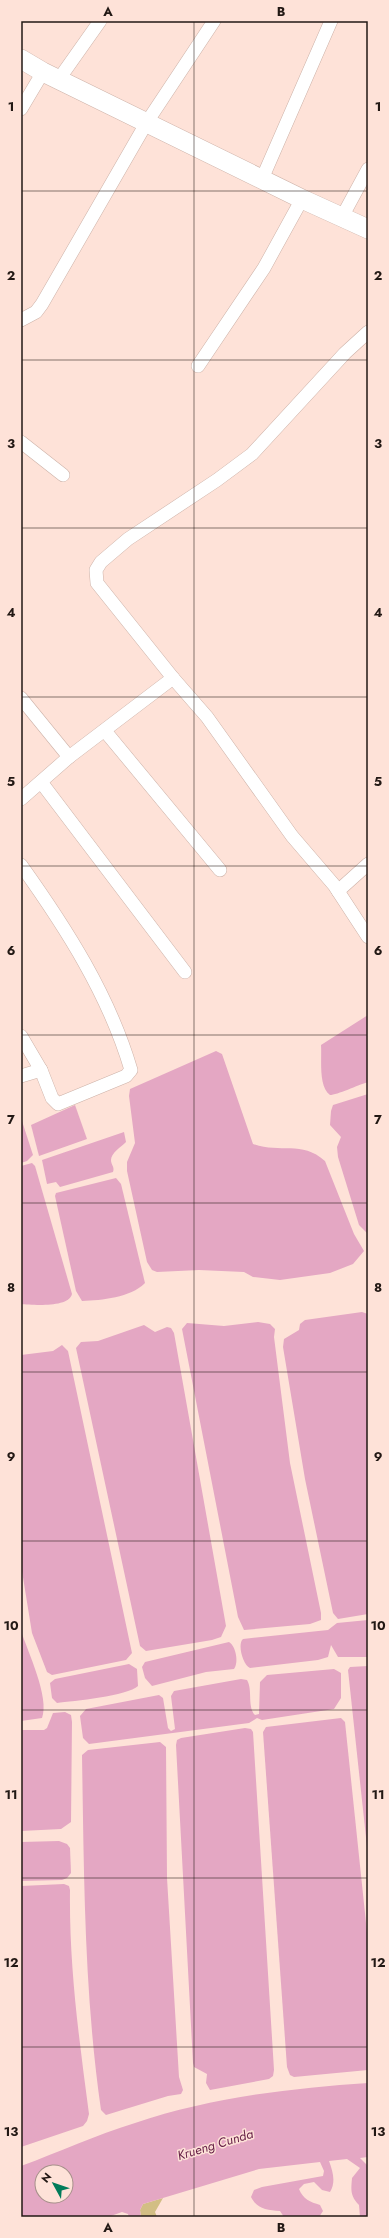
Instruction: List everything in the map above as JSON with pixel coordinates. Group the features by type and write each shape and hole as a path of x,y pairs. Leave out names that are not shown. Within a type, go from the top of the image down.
{"street":[{"path":"21,109 100,21"},
{"path":"21,320 36,312 42,304 147,122 214,21"},
{"path":"262,179 331,21"},
{"path":"21,59 51,76 302,199 368,229"},
{"path":"342,217 368,169"},
{"path":"198,366 264,268 302,199"},
{"path":"368,332 345,353 252,454 211,484 128,539 101,562 96,570 97,583 173,678 207,717 292,836 338,890 368,937"},
{"path":"21,442 63,475"},
{"path":"21,799 69,757 173,678"},
{"path":"21,698 69,757"},
{"path":"105,731 220,870"},
{"path":"41,782 185,972"},
{"path":"338,890 368,864"},
{"path":"21,865 42,894 101,991 116,1022 131,1070 126,1076 58,1104 52,1098 41,1070 21,1036"},
{"path":"21,1076 41,1070"}],"shaded area":[{"path":"163,2198 155,2212 157,2217 141,2217 140,2210 143,2204"}],"water":[{"path":"368,1015 368,1082 330,1095 326,1091 322,1079 321,1045"},
{"path":"216,1051 222,1054 253,1144 272,1148 299,1149 316,1155 325,1161 354,1234 364,1251 353,1264 330,1273 280,1280 253,1277 244,1272 199,1270 157,1272 152,1270 147,1262 127,1171 127,1162 135,1143 129,1096 130,1089"},
{"path":"368,1094 368,1234 359,1225 338,1157 337,1147 341,1137 330,1125 333,1105"},
{"path":"75,1105 87,1139 39,1156 31,1125"},
{"path":"21,1118 33,1155 27,1161 21,1163"},
{"path":"124,1132 126,1142 111,1157 111,1162 114,1169 113,1172 60,1187 56,1182 47,1184 42,1160"},
{"path":"32,1163 35,1166 72,1294 64,1302 57,1304 21,1304 21,1166"},
{"path":"116,1178 121,1184 145,1283 132,1292 124,1295 107,1299 82,1301 76,1291 55,1196 56,1193"},
{"path":"362,1312 368,1314 368,1614 338,1619 333,1613 305,1479 283,1347 284,1339 299,1330 300,1324 305,1320"},
{"path":"258,1322 270,1324 275,1329 274,1337 290,1463 321,1613 321,1620 310,1624 244,1630 238,1617 182,1329 187,1323 224,1326"},
{"path":"144,1325 155,1332 167,1327 171,1328 174,1333 226,1626 221,1637 212,1640 146,1651 140,1646 76,1348 81,1342 98,1341"},
{"path":"62,1345 68,1351 132,1653 126,1660 52,1675 47,1672 32,1633 21,1565 21,1355 53,1351"},
{"path":"368,1620 368,1657 338,1657 331,1645 328,1657 318,1660 250,1668 243,1659 241,1642 243,1639 328,1630 337,1623"},
{"path":"21,1631 41,1687 44,1709 42,1718 21,1721"},
{"path":"229,1642 236,1655 236,1666 234,1669 206,1672 152,1686 145,1678 142,1667 145,1662"},
{"path":"129,1664 137,1669 138,1686 132,1690 100,1698 57,1703 52,1698 50,1683 55,1679"},
{"path":"368,1666 368,1856 348,1670 350,1667"},
{"path":"334,1669 341,1673 341,1698 334,1709 262,1720 257,1718 249,1723 89,1744 83,1738 80,1716 86,1709 159,1695 163,1698 168,1728 171,1731 175,1729 171,1696 174,1691 241,1679 247,1680 250,1689 251,1708 255,1715 259,1714 260,1682 267,1675"},
{"path":"65,1712 71,1715 72,1722 71,1822 61,1829 21,1831 21,1730 44,1730 47,1728 53,1713"},
{"path":"341,1718 345,1722 368,1942 368,2070 294,2077 290,2075 287,2067 263,1732 266,1727"},
{"path":"245,1728 251,1729 253,1732 274,2070 273,2076 269,2079 210,2090 206,2083 207,2074 194,2067 193,2063 176,1745 177,1740 181,1738"},
{"path":"160,1742 166,1747 167,1878 179,2077 183,2090 181,2094 168,2096 106,2115 101,2110 95,2066 88,1977 84,1889 82,1755 88,1750"},
{"path":"59,1841 67,1844 70,1848 71,1873 67,1878 62,1880 21,1881 21,1842"},
{"path":"64,1884 69,1886 70,1890 73,1974 78,2030 89,2114 87,2121 83,2126 21,2147 21,1886"},
{"name":"Krueng Cunda","path":"368,2083 368,2157 360,2158 368,2166 368,2217 360,2217 359,2205 354,2199 352,2193 352,2178 360,2168 347,2159 329,2161 333,2173 333,2184 330,2192 322,2190 314,2182 304,2184 299,2189 307,2200 320,2205 323,2211 319,2217 284,2217 280,2211 259,2206 251,2197 254,2190 262,2187 323,2176 324,2171 320,2162 259,2169 143,2204 140,2210 141,2217 129,2217 128,2214 122,2212 108,2217 21,2217 21,2166 92,2138 163,2114 221,2101 280,2091"}]}
